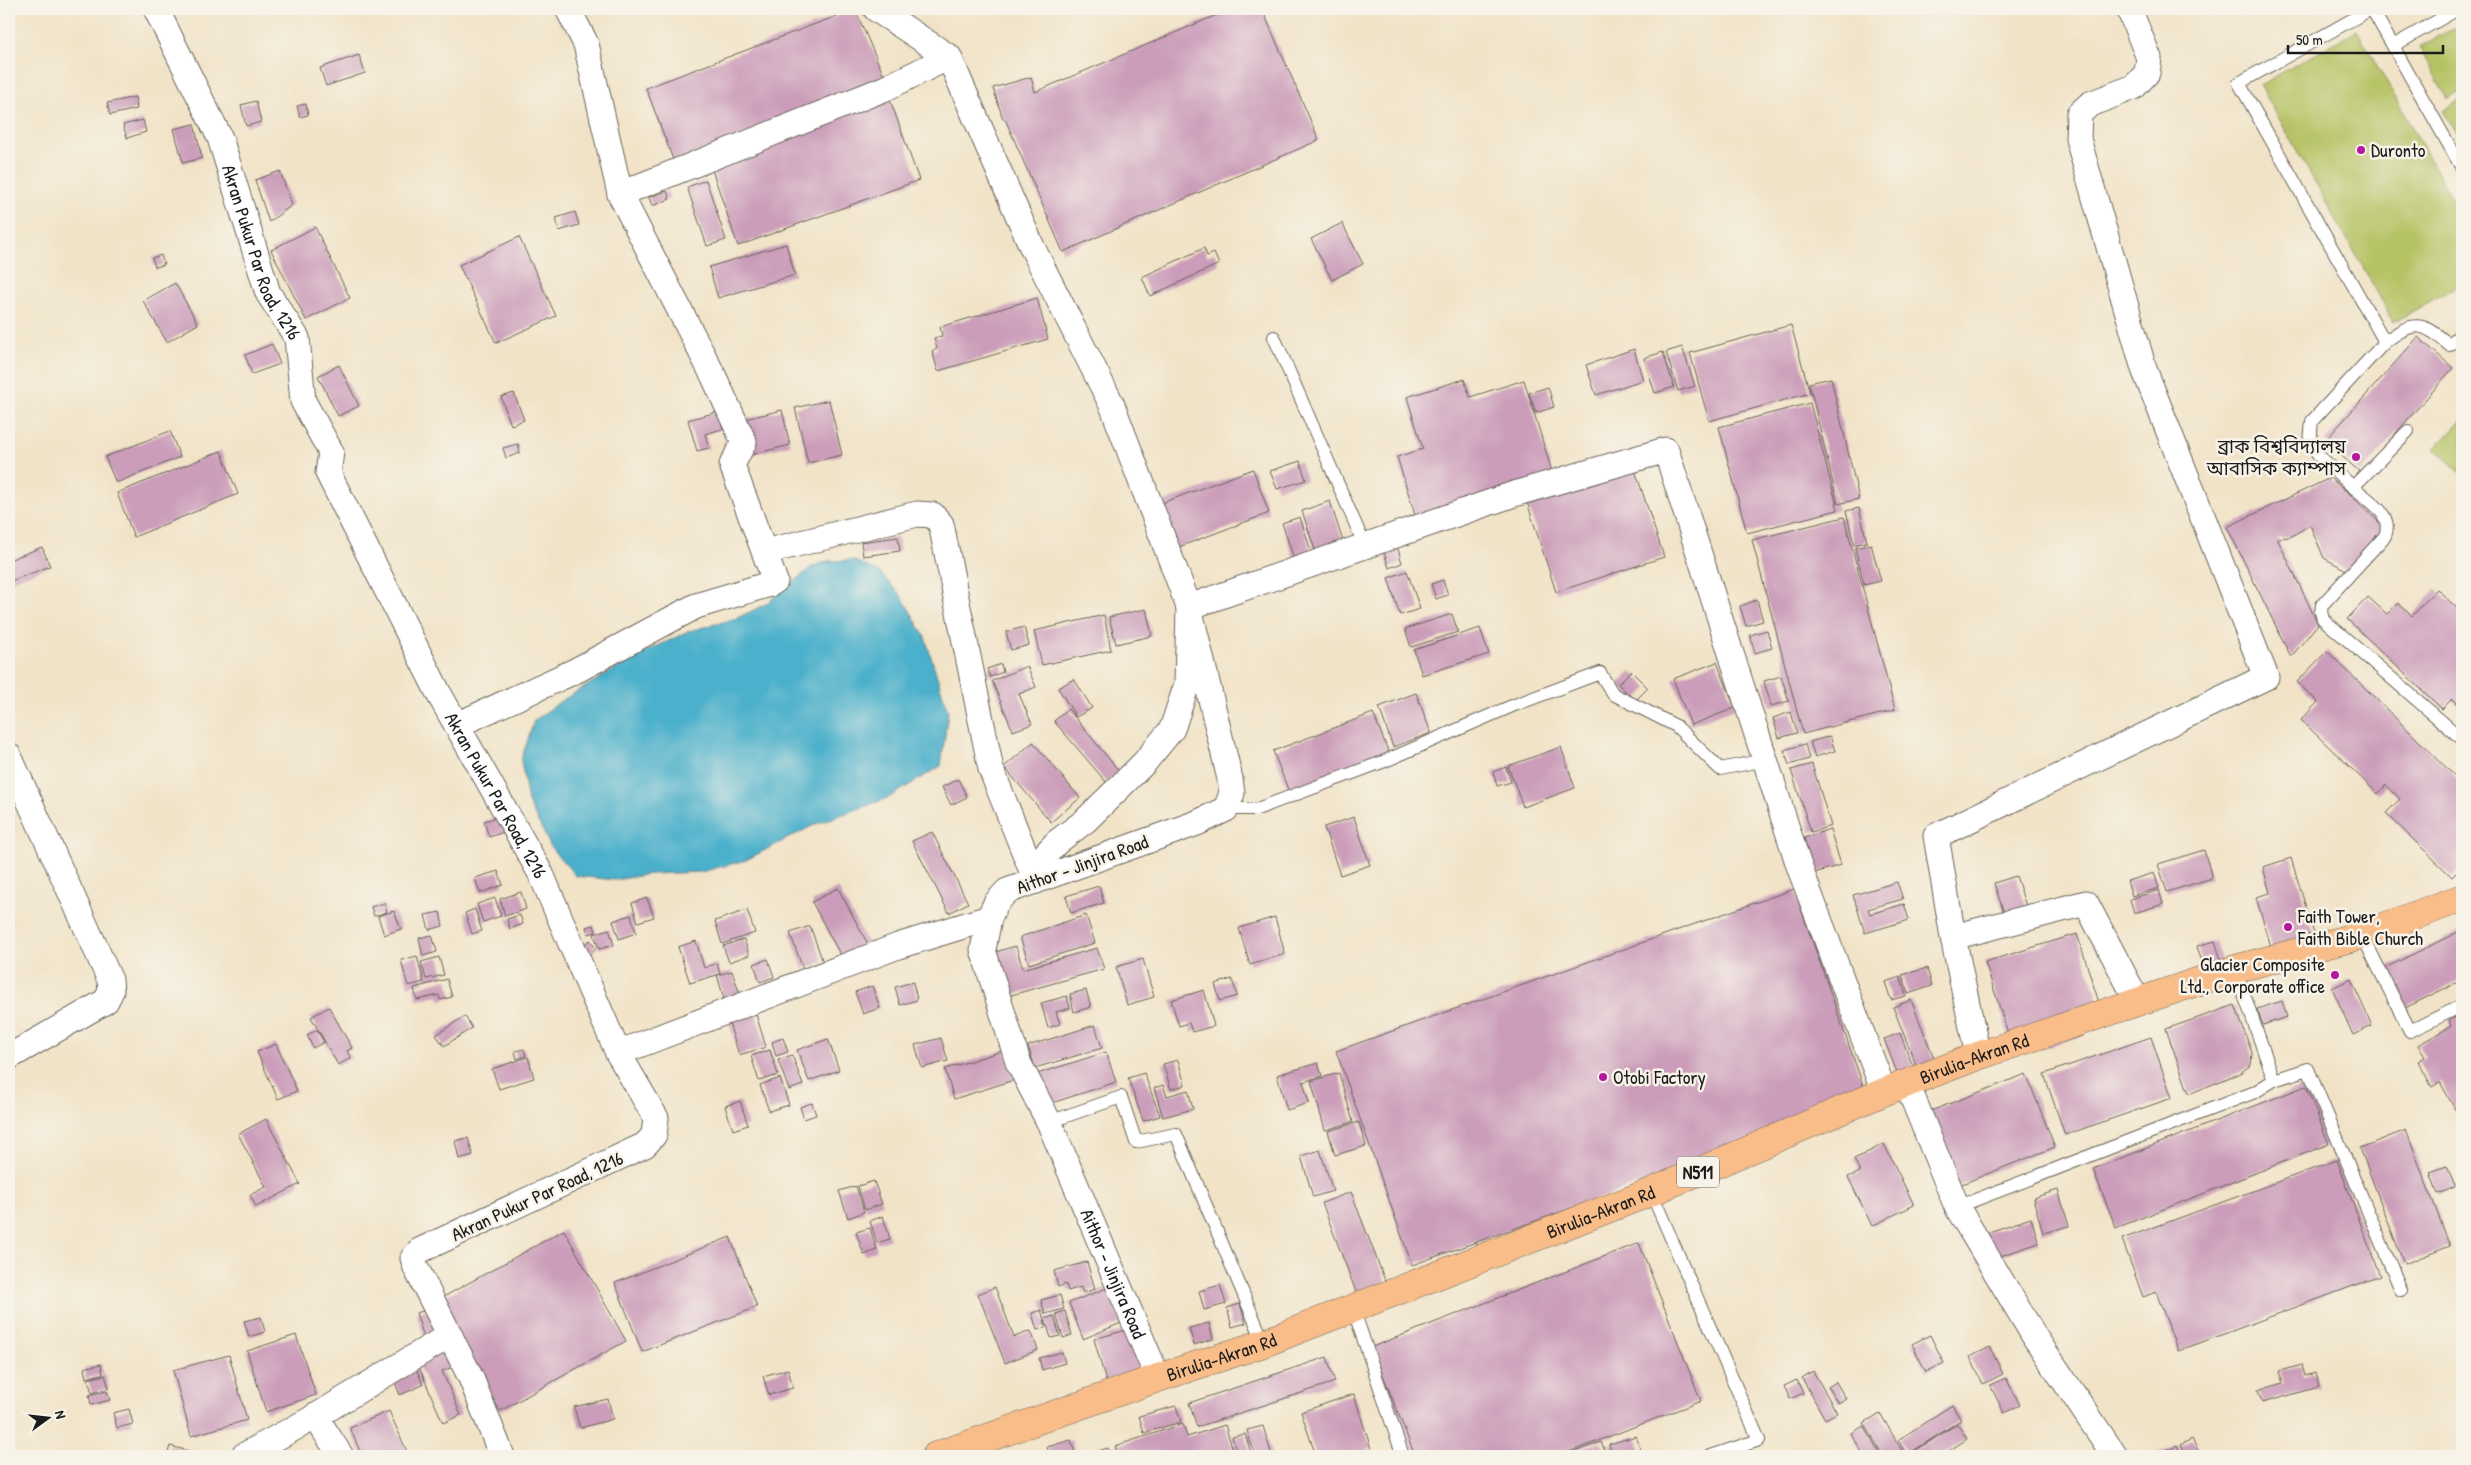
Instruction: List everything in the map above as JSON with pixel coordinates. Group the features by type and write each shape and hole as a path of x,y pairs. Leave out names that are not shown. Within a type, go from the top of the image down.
{"highway":[{"name":"Birulia-Akran Rd","path":"936,1456 1264,1343 1651,1192 1896,1088 1978,1056 2235,969 2362,935 2462,898"}],"street":[{"name":"Akran Pukur Par Road, 1216","path":"156,9 220,138 268,293 297,338 303,401 331,452 328,473 457,725 541,874 618,1053 656,1118 654,1135 645,1145 418,1252 413,1258 416,1268 471,1378 502,1456"},
{"path":"457,725 577,670 696,606 775,581 732,465 744,442 713,375 620,194 586,44 568,9"},
{"path":"876,9 949,57 1032,247 1112,405 1189,607 1230,779 1232,793 1226,809"},
{"path":"1978,1056 1953,937 1936,836 2266,677 2144,369 2078,139 2079,114 2090,104 2134,87 2146,73 2149,58 2129,9"},
{"path":"620,194 886,88 949,57"},
{"path":"1189,607 1514,494 1666,450 1799,866 1896,1088 1957,1207 2036,1339 2115,1456"},
{"path":"765,552 917,514 933,515 941,524 991,769 1036,881"},
{"path":"1036,881 1045,855 1057,842 1085,821 1144,763 1172,729 1187,684 1189,607"},
{"path":"9,756 110,980 111,992 106,1000 9,1058"},
{"name":"Aithor - Jinjira Road","path":"1158,1378 1049,1122 1018,1062 983,950 989,918 996,903 1007,892 1197,823 1226,809"},
{"path":"1953,937 2086,903 2138,1002"},
{"path":"618,1053 898,946 989,918"},
{"path":"243,1456 315,1416 450,1335"},
{"path":"315,1416 341,1456"}],"lane":[{"path":"2385,342 2239,83 2371,9 2462,168"},
{"path":"2393,46 2458,9"},
{"path":"2462,333 2449,345 2430,329 2417,325 2406,327 2385,342 2312,421 2310,442 2318,455 2383,513 2388,529 2378,546 2322,605 2323,619 2462,739"},
{"path":"1274,337 1365,546"},
{"path":"2354,487 2408,431"},
{"path":"1226,809 1257,809 1385,761 1512,706 1600,673 1613,694 1676,726 1720,769 1765,760"},
{"path":"2362,935 2410,1031 2459,1007"},
{"path":"2235,969 2274,1080"},
{"path":"1957,1207 2255,1092 2274,1080 2308,1069 2401,1290"},
{"path":"1049,1122 1121,1097 1136,1142 1176,1134 1264,1343"},
{"path":"1651,1192 1758,1440 1711,1456"},
{"path":"1353,1308 1403,1456"}],"green space":[{"path":"2462,24 2462,91 2447,99 2419,47"},
{"name":"Duronto","path":"2357,30 2462,216 2462,283 2394,322 2260,85"},
{"path":"2462,99 2462,143 2443,110"},
{"path":"2462,420 2462,474 2435,449"}],"water":[{"path":"853,560 880,573 901,595 925,637 948,712 941,766 888,798 816,824 746,860 701,872 650,874 615,880 576,876 552,849 528,802 521,760 534,721 561,701 641,654 689,631 735,619 766,604 812,567 828,561"}],"building":[{"path":"855,9 886,81 674,162 646,88"},
{"path":"1231,9 1262,9 1319,140 1063,252 1005,119 1003,119 993,88 1031,77 1035,92"},
{"path":"359,55 365,73 326,86 320,68"},
{"path":"888,94 919,180 738,246 711,167"},
{"path":"135,97 137,109 110,115 107,103"},
{"path":"256,101 261,122 246,126 241,105"},
{"path":"306,104 308,115 300,117 297,106"},
{"path":"143,120 146,132 127,138 123,125"},
{"path":"194,124 202,158 183,163 174,129"},
{"path":"280,171 292,205 269,222 255,180"},
{"path":"706,180 726,240 707,246 687,187"},
{"path":"667,191 670,199 652,206 649,197"},
{"path":"575,212 579,225 559,231 556,218"},
{"path":"1342,223 1363,264 1332,280 1311,239"},
{"path":"315,227 350,298 306,320 271,250"},
{"path":"519,237 556,316 496,343 459,265"},
{"path":"786,244 795,275 718,298 709,267"},
{"path":"1204,248 1207,256 1214,253 1219,264 1150,296 1142,277"},
{"path":"161,255 164,265 155,267 152,258"},
{"path":"175,283 198,324 167,342 143,301"},
{"path":"1037,298 1048,339 938,371 932,351 937,349 934,338 942,336 940,327"},
{"path":"1791,325 1810,393 1709,421 1690,353"},
{"path":"2418,337 2453,368 2361,473 2325,441"},
{"path":"272,344 280,364 252,374 245,355"},
{"path":"1682,347 1695,386 1678,391 1666,352"},
{"path":"1634,349 1643,380 1596,395 1586,365"},
{"path":"1663,352 1674,387 1655,393 1644,358"},
{"path":"339,365 359,406 338,416 318,376"},
{"path":"1831,378 1859,499 1838,504 1809,383"},
{"path":"1464,379 1470,397 1524,380 1553,475 1416,518 1397,457 1423,449 1407,397"},
{"path":"1548,387 1554,407 1536,413 1529,393"},
{"path":"514,393 524,420 511,425 501,397"},
{"path":"829,400 842,455 808,463 795,408"},
{"path":"1810,403 1838,510 1747,533 1719,427"},
{"path":"724,410 729,427 705,434 709,448 697,451 688,420"},
{"path":"782,410 790,445 750,455 741,420"},
{"path":"170,431 180,457 116,483 105,457"},
{"path":"518,444 520,453 506,458 503,448"},
{"path":"221,451 238,494 134,537 117,493"},
{"path":"1300,461 1306,480 1277,489 1270,471"},
{"path":"1634,467 1664,557 1556,592 1527,502"},
{"path":"1253,469 1269,513 1176,548 1159,504"},
{"path":"2330,478 2350,494 2385,528 2348,571 2324,558 2310,525 2290,537 2277,538 2318,624 2291,657 2227,527"},
{"path":"1330,501 1346,551 1318,559 1302,511"},
{"path":"1859,508 1867,542 1854,545 1846,511"},
{"path":"1300,517 1313,557 1295,562 1282,523"},
{"path":"1844,517 1895,710 1803,734 1752,540"},
{"path":"898,537 900,551 863,556 861,542"},
{"path":"1396,542 1402,563 1389,568 1382,546"},
{"path":"1871,544 1881,581 1864,585 1855,548"},
{"path":"42,547 50,566 9,582 9,560"},
{"path":"1407,571 1420,609 1400,615 1388,578"},
{"path":"1443,580 1448,595 1436,599 1431,584"},
{"path":"2437,589 2462,613 2462,709 2452,699 2442,709 2347,619 2368,597 2387,614 2398,603 2412,616"},
{"path":"1757,600 1763,621 1746,626 1740,606"},
{"path":"1146,609 1152,636 1116,644 1109,617"},
{"path":"1452,614 1458,632 1411,647 1405,629"},
{"path":"1104,615 1111,650 1042,665 1034,631"},
{"path":"1024,627 1029,645 1011,650 1006,632"},
{"path":"1480,628 1489,654 1422,675 1414,650"},
{"path":"1767,630 1772,648 1755,653 1750,635"},
{"path":"2327,651 2462,783 2462,867 2452,877 2386,813 2400,799 2386,785 2378,794 2301,720 2318,702 2297,682"},
{"path":"1717,662 1735,708 1691,725 1673,679"},
{"path":"1001,664 1003,672 990,677 987,669"},
{"path":"1027,666 1036,687 1019,694 1032,724 1013,731 992,681"},
{"path":"1631,671 1648,688 1635,701 1618,684"},
{"path":"1781,676 1789,701 1771,706 1764,681"},
{"path":"1074,679 1092,708 1076,717 1058,688"},
{"path":"1416,693 1431,733 1393,747 1379,707"},
{"path":"1068,709 1119,771 1106,782 1054,721"},
{"path":"1791,712 1797,733 1779,738 1773,718"},
{"path":"1373,713 1389,753 1289,792 1273,751"},
{"path":"1830,736 1835,751 1815,757 1810,742"},
{"path":"1033,742 1080,798 1051,822 1004,767"},
{"path":"1805,744 1809,759 1789,765 1784,750"},
{"path":"1561,747 1575,788 1523,807 1508,766"},
{"path":"1812,764 1831,826 1811,832 1791,770"},
{"path":"1506,767 1511,782 1497,786 1493,772"},
{"path":"958,779 967,797 951,805 942,787"},
{"path":"502,816 507,831 489,837 484,821"},
{"path":"1354,817 1370,865 1340,875 1324,827"},
{"path":"1830,829 1841,865 1814,873 1804,838"},
{"path":"932,832 968,903 949,913 912,841"},
{"path":"2204,850 2212,878 2167,892 2158,864"},
{"name":"Faith Tower, Faith Bible Church","path":"2291,858 2321,957 2278,970 2256,897 2270,893 2263,867"},
{"path":"498,871 503,885 480,893 475,878"},
{"path":"2154,873 2159,888 2132,896 2127,881"},
{"path":"2016,876 2027,909 2005,916 1994,883"},
{"path":"1897,882 1903,899 1868,909 1870,914 1904,904 1909,920 1865,933 1853,895"},
{"path":"1099,886 1104,903 1071,913 1066,896"},
{"path":"838,888 869,946 843,960 812,902"},
{"name":"Otobi Factory","path":"1794,889 1869,1102 1412,1265 1336,1051"},
{"path":"2159,890 2163,904 2134,913 2130,899"},
{"path":"521,892 526,909 505,916 500,899"},
{"path":"495,898 501,916 483,922 477,904"},
{"path":"647,898 654,917 638,922 632,903"},
{"path":"384,903 387,912 374,916 371,907"},
{"path":"475,909 482,931 472,934 465,913"},
{"path":"747,910 755,933 722,944 715,921"},
{"path":"394,911 401,929 384,935 378,916"},
{"path":"440,912 443,926 429,930 425,915"},
{"path":"520,915 523,924 510,929 507,919"},
{"path":"631,915 636,933 619,939 613,921"},
{"path":"1086,915 1095,943 1029,964 1020,937"},
{"path":"1275,917 1285,954 1250,965 1239,928"},
{"path":"594,925 596,932 588,934 586,927"},
{"path":"810,926 823,962 803,969 790,933"},
{"path":"609,929 614,945 599,949 594,934"},
{"path":"2462,930 2462,980 2403,1009 2383,969"},
{"path":"2077,934 2102,1012 2077,1020 2082,1036 2042,1048 2012,1046 1985,962"},
{"path":"432,935 437,952 423,956 419,938"},
{"path":"744,939 749,955 729,962 723,946"},
{"path":"590,940 596,949 586,957 579,948"},
{"path":"696,941 704,968 717,963 720,974 690,983 678,947"},
{"path":"2215,941 2224,969 2206,975 2197,946"},
{"path":"1016,946 1023,969 1097,948 1104,969 1008,996 995,952"},
{"path":"417,956 424,982 408,986 401,960"},
{"path":"439,957 444,975 426,979 421,962"},
{"path":"768,959 774,977 760,982 754,964"},
{"path":"1143,959 1154,997 1127,1005 1116,967"},
{"path":"1927,968 1932,986 1908,994 1902,975"},
{"path":"732,971 740,994 724,999 717,975"},
{"path":"1900,977 1906,996 1891,1000 1885,982"},
{"path":"447,979 452,997 440,1000 439,995 417,1000 414,988"},
{"path":"1232,979 1237,996 1220,1001 1215,984"},
{"path":"2351,979 2372,1026 2353,1035 2332,988"},
{"path":"913,982 917,1000 900,1005 895,987"},
{"path":"872,986 880,1008 863,1014 855,992"},
{"path":"1086,990 1091,1007 1074,1012 1070,994"},
{"path":"1204,990 1214,1026 1192,1032 1189,1023 1179,1026 1171,1000"},
{"path":"1067,996 1070,1008 1056,1012 1060,1024 1048,1028 1041,1003"},
{"path":"1911,1000 1936,1063 1918,1070 1893,1007"},
{"path":"2282,1001 2287,1017 2263,1025 2257,1009"},
{"path":"2235,1005 2252,1053 2251,1065 2240,1073 2189,1094 2166,1029"},
{"path":"329,1007 352,1048 347,1051 351,1058 338,1065 311,1017"},
{"path":"755,1011 766,1047 739,1055 728,1020"},
{"path":"2462,1013 2462,1122 2440,1082 2432,1087 2418,1061 2425,1057 2418,1045 2451,1026 2449,1021"},
{"path":"465,1016 472,1028 444,1046 436,1035"},
{"path":"1095,1025 1102,1048 1035,1068 1028,1046"},
{"path":"317,1030 324,1042 313,1048 307,1035"},
{"path":"1900,1033 1918,1080 1902,1086 1884,1039"},
{"path":"2151,1037 2172,1098 2065,1135 2044,1074"},
{"path":"783,1038 788,1052 776,1056 772,1042"},
{"path":"941,1038 948,1061 922,1068 915,1045"},
{"path":"828,1039 839,1070 809,1081 797,1050"},
{"path":"276,1044 297,1091 278,1099 257,1052"},
{"path":"524,1049 526,1056 517,1059 515,1051"},
{"path":"770,1050 778,1075 759,1081 751,1056"},
{"path":"1005,1050 1014,1080 954,1099 945,1069"},
{"path":"1106,1052 1116,1082 1046,1105 1037,1074"},
{"path":"792,1055 803,1085 789,1090 778,1060"},
{"path":"528,1057 534,1078 499,1089 492,1069"},
{"path":"1178,1060 1185,1085 1171,1089 1163,1064"},
{"path":"1318,1063 1322,1076 1303,1082 1309,1103 1287,1110 1277,1075"},
{"path":"1144,1073 1160,1116 1143,1121 1128,1078"},
{"path":"1339,1073 1353,1122 1325,1130 1311,1081"},
{"path":"2026,1074 2055,1147 1952,1188 1923,1114"},
{"path":"780,1078 789,1105 769,1111 760,1085"},
{"path":"1163,1085 1167,1096 1188,1090 1193,1109 1163,1117 1154,1088"},
{"path":"2306,1086 2329,1144 2116,1228 2093,1169"},
{"path":"740,1101 748,1125 733,1130 725,1106"},
{"path":"812,1103 816,1115 804,1119 800,1107"},
{"path":"266,1119 300,1184 256,1207 250,1195 266,1187 238,1134"},
{"path":"1359,1122 1366,1146 1335,1155 1328,1131"},
{"path":"2406,1130 2450,1246 2404,1264 2360,1148"},
{"path":"468,1138 473,1155 459,1159 455,1141"},
{"path":"1884,1144 1914,1205 1872,1226 1848,1177 1860,1172 1854,1159"},
{"path":"1320,1150 1333,1191 1313,1197 1301,1156"},
{"path":"2337,1160 2380,1276 2178,1351 2156,1292 2143,1297 2122,1239"},
{"path":"2447,1166 2455,1187 2438,1194 2430,1172"},
{"path":"874,1181 882,1204 865,1210 858,1186"},
{"path":"856,1186 864,1212 848,1218 839,1191"},
{"path":"2058,1190 2069,1226 2043,1233 2033,1198"},
{"path":"1351,1192 1389,1291 1360,1302 1322,1203"},
{"path":"883,1216 890,1239 877,1243 870,1221"},
{"path":"2031,1218 2039,1243 1979,1263 1971,1238"},
{"path":"870,1228 877,1250 864,1255 856,1232"},
{"path":"564,1230 626,1341 500,1411 438,1300"},
{"path":"730,1237 757,1307 642,1352 615,1283"},
{"path":"1639,1243 1701,1401 1559,1456 1415,1456 1372,1347"},
{"path":"1087,1262 1095,1289 1083,1293 1081,1287 1068,1291 1066,1284 1058,1287 1054,1271"},
{"path":"1220,1285 1226,1304 1204,1310 1199,1291"},
{"path":"995,1287 1014,1337 1031,1331 1038,1350 1005,1363 978,1294"},
{"path":"1107,1288 1121,1323 1083,1339 1069,1303"},
{"path":"1060,1295 1064,1309 1045,1314 1041,1300"},
{"path":"1240,1304 1246,1323 1232,1327 1227,1308"},
{"path":"430,1309 438,1336 425,1340 416,1313"},
{"path":"1041,1310 1046,1327 1037,1330 1032,1313"},
{"path":"1065,1311 1072,1335 1063,1338 1056,1314"},
{"path":"1054,1316 1060,1336 1051,1338 1045,1319"},
{"path":"261,1317 265,1332 249,1337 244,1321"},
{"path":"1209,1323 1213,1339 1194,1345 1189,1328"},
{"path":"1130,1329 1144,1378 1108,1389 1094,1339"},
{"path":"296,1335 316,1395 266,1412 247,1351"},
{"path":"1930,1335 1944,1363 1926,1372 1912,1344"},
{"path":"448,1347 456,1366 442,1371 461,1415 443,1423 416,1360"},
{"path":"1990,1347 2003,1374 1983,1384 1970,1357"},
{"path":"1062,1352 1065,1363 1042,1370 1039,1358"},
{"path":"229,1355 247,1420 191,1436 173,1370"},
{"path":"1327,1357 1335,1382 1197,1427 1189,1403"},
{"path":"101,1364 103,1374 86,1378 84,1368"},
{"path":"415,1365 423,1385 400,1395 392,1375"},
{"path":"2302,1365 2305,1376 2315,1373 2319,1387 2262,1403 2258,1390 2283,1383 2279,1371"},
{"path":"788,1369 793,1388 769,1395 763,1376"},
{"path":"1813,1371 1837,1413 1825,1419 1802,1378"},
{"path":"105,1375 109,1388 92,1393 88,1379"},
{"path":"2006,1378 2020,1405 2004,1413 1990,1385"},
{"path":"1797,1380 1803,1393 1790,1399 1784,1386"},
{"path":"1836,1382 1846,1399 1838,1403 1828,1387"},
{"path":"107,1391 110,1400 91,1405 89,1395"},
{"path":"1354,1394 1371,1449 1351,1456 1316,1456 1301,1412"},
{"path":"608,1399 613,1419 580,1428 574,1407"},
{"path":"1952,1405 1961,1420 1907,1455 1898,1440"},
{"path":"1176,1406 1181,1422 1144,1433 1139,1416"},
{"path":"129,1409 133,1424 117,1428 113,1413"},
{"path":"389,1411 409,1456 362,1456 350,1428"},
{"path":"1880,1413 1905,1456 1883,1456 1864,1423"},
{"path":"1183,1424 1187,1437 1225,1425 1235,1456 1119,1456 1115,1446"},
{"path":"1957,1424 1967,1439 1941,1456 1915,1456 1913,1452"},
{"path":"1263,1426 1272,1456 1255,1456 1247,1430"},
{"path":"1864,1426 1881,1456 1864,1456 1851,1433"},
{"path":"1245,1434 1252,1456 1238,1456 1232,1437"},
{"path":"1636,1436 1641,1451 1626,1456 1613,1456 1609,1444"},
{"path":"2192,1439 2201,1456 2186,1456 2180,1445"},
{"path":"1071,1440 1076,1456 1050,1456 1047,1447"},
{"path":"1601,1442 1607,1456 1564,1456"},
{"path":"2177,1445 2182,1456 2151,1456"},
{"path":"170,1446 189,1451 188,1456 167,1456"},
{"path":"1108,1448 1111,1456 1082,1456"}],"place":[{"name":"Duronto","path":"2361,150"},
{"name":"ব্রাক বিশ্ববিদ্যালয় আবাসিক ক্যাম্পাস","path":"2356,457"},
{"name":"Faith Tower, Faith Bible Church","path":"2288,927"},
{"name":"Glacier Composite Ltd., Corporate office","path":"2335,975"},
{"name":"Otobi Factory","path":"1603,1077"}]}
